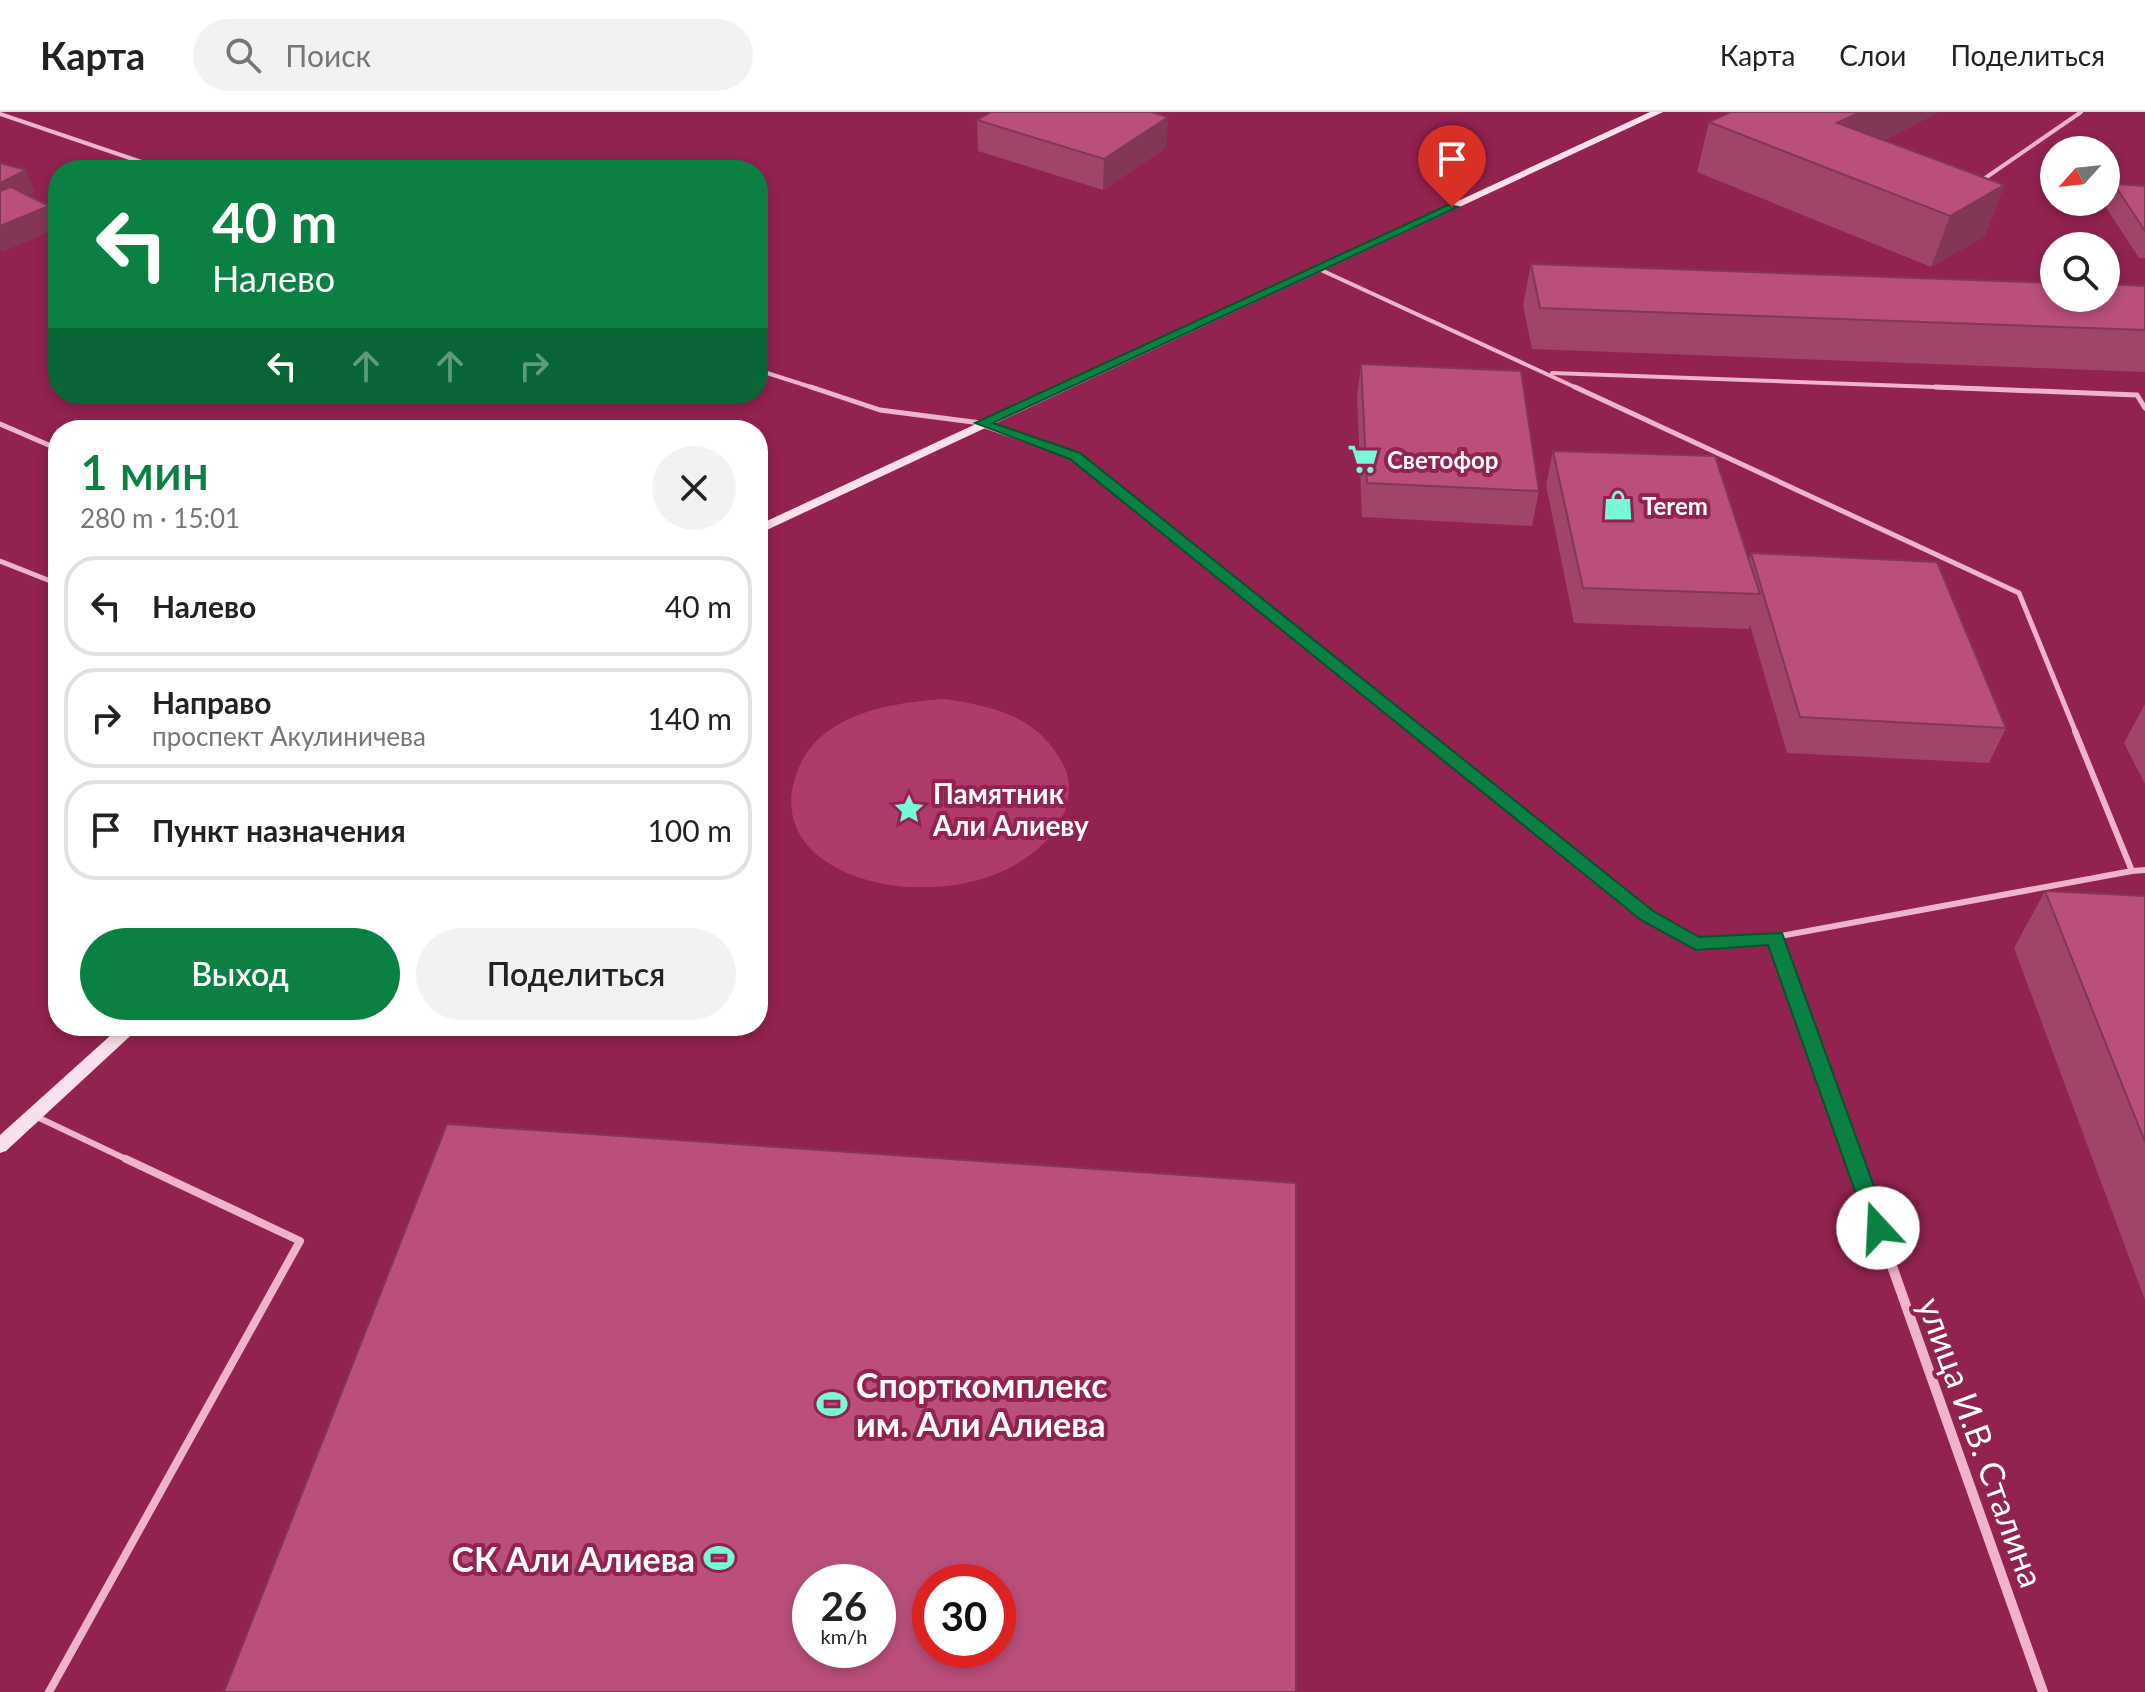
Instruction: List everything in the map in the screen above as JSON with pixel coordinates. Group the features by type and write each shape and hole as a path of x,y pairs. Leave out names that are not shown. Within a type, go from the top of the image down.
{"main road":[{"path":"768,525 981,423 1321,270 1651,113"},
{"path":"0,1146 121,1036"}],"street":[{"path":"981,423 1075,456 1647,916 1696,944 1775,937"},
{"name":"улица И.В. Сталина","path":"1775,937 2043,1692"}],"lane":[{"path":"1969,189 2081,112"},
{"path":"0,114 136,160"},
{"path":"1321,270 2019,593 2132,871"},
{"path":"768,373 880,410 981,423"},
{"path":"1548,373 2137,395 2145,408"},
{"path":"0,424 48,445"},
{"path":"0,561 48,580"},
{"path":"1775,937 2145,870"},
{"path":"33,1115 300,1241 49,1692"}],"shaded area":[{"path":"945,699 982,706 1015,717 1043,737 1055,751 1067,774 1069,794 1061,820 1029,856 985,878 934,887 883,884 839,869 806,843 791,808 801,763 812,746 845,721 884,707"}],"building":[{"path":"991,112 1151,112 1168,117 1104,159 977,120"},
{"path":"1731,112 1860,112 1837,123 2004,185 1950,216 1709,122"},
{"path":"0,163 26,170 0,183"},
{"path":"2120,184 2145,186 2145,231 2120,193"},
{"path":"11,187 48,206 0,226 0,191"},
{"path":"1531,264 2040,282 2040,312 2120,312 2120,285 2145,286 2145,330 1540,308"},
{"path":"1361,364 1521,371 1539,491 1367,483"},
{"path":"1553,451 1715,456 1760,594 1583,588"},
{"path":"1751,553 1937,562 2006,728 1800,717"},
{"path":"2045,891 2145,896 2145,1142"},
{"name":"Спорткомплекс им. Али Алиева","path":"447,1124 1296,1183 1296,1692 224,1692"}],"place":[{"name":"Светофор","path":"1363,459"},
{"name":"Terem","path":"1618,505"},
{"name":"Памятник Али Алиеву","path":"909,809"},
{"name":"Спорткомплекс им. Али Алиева","path":"832,1404"},
{"name":"СК Али Алиева","path":"719,1558"}],"route":[{"path":"1452,207 1321,270 981,423 1075,456 1647,916 1696,944 1775,937 1878,1228"}]}
